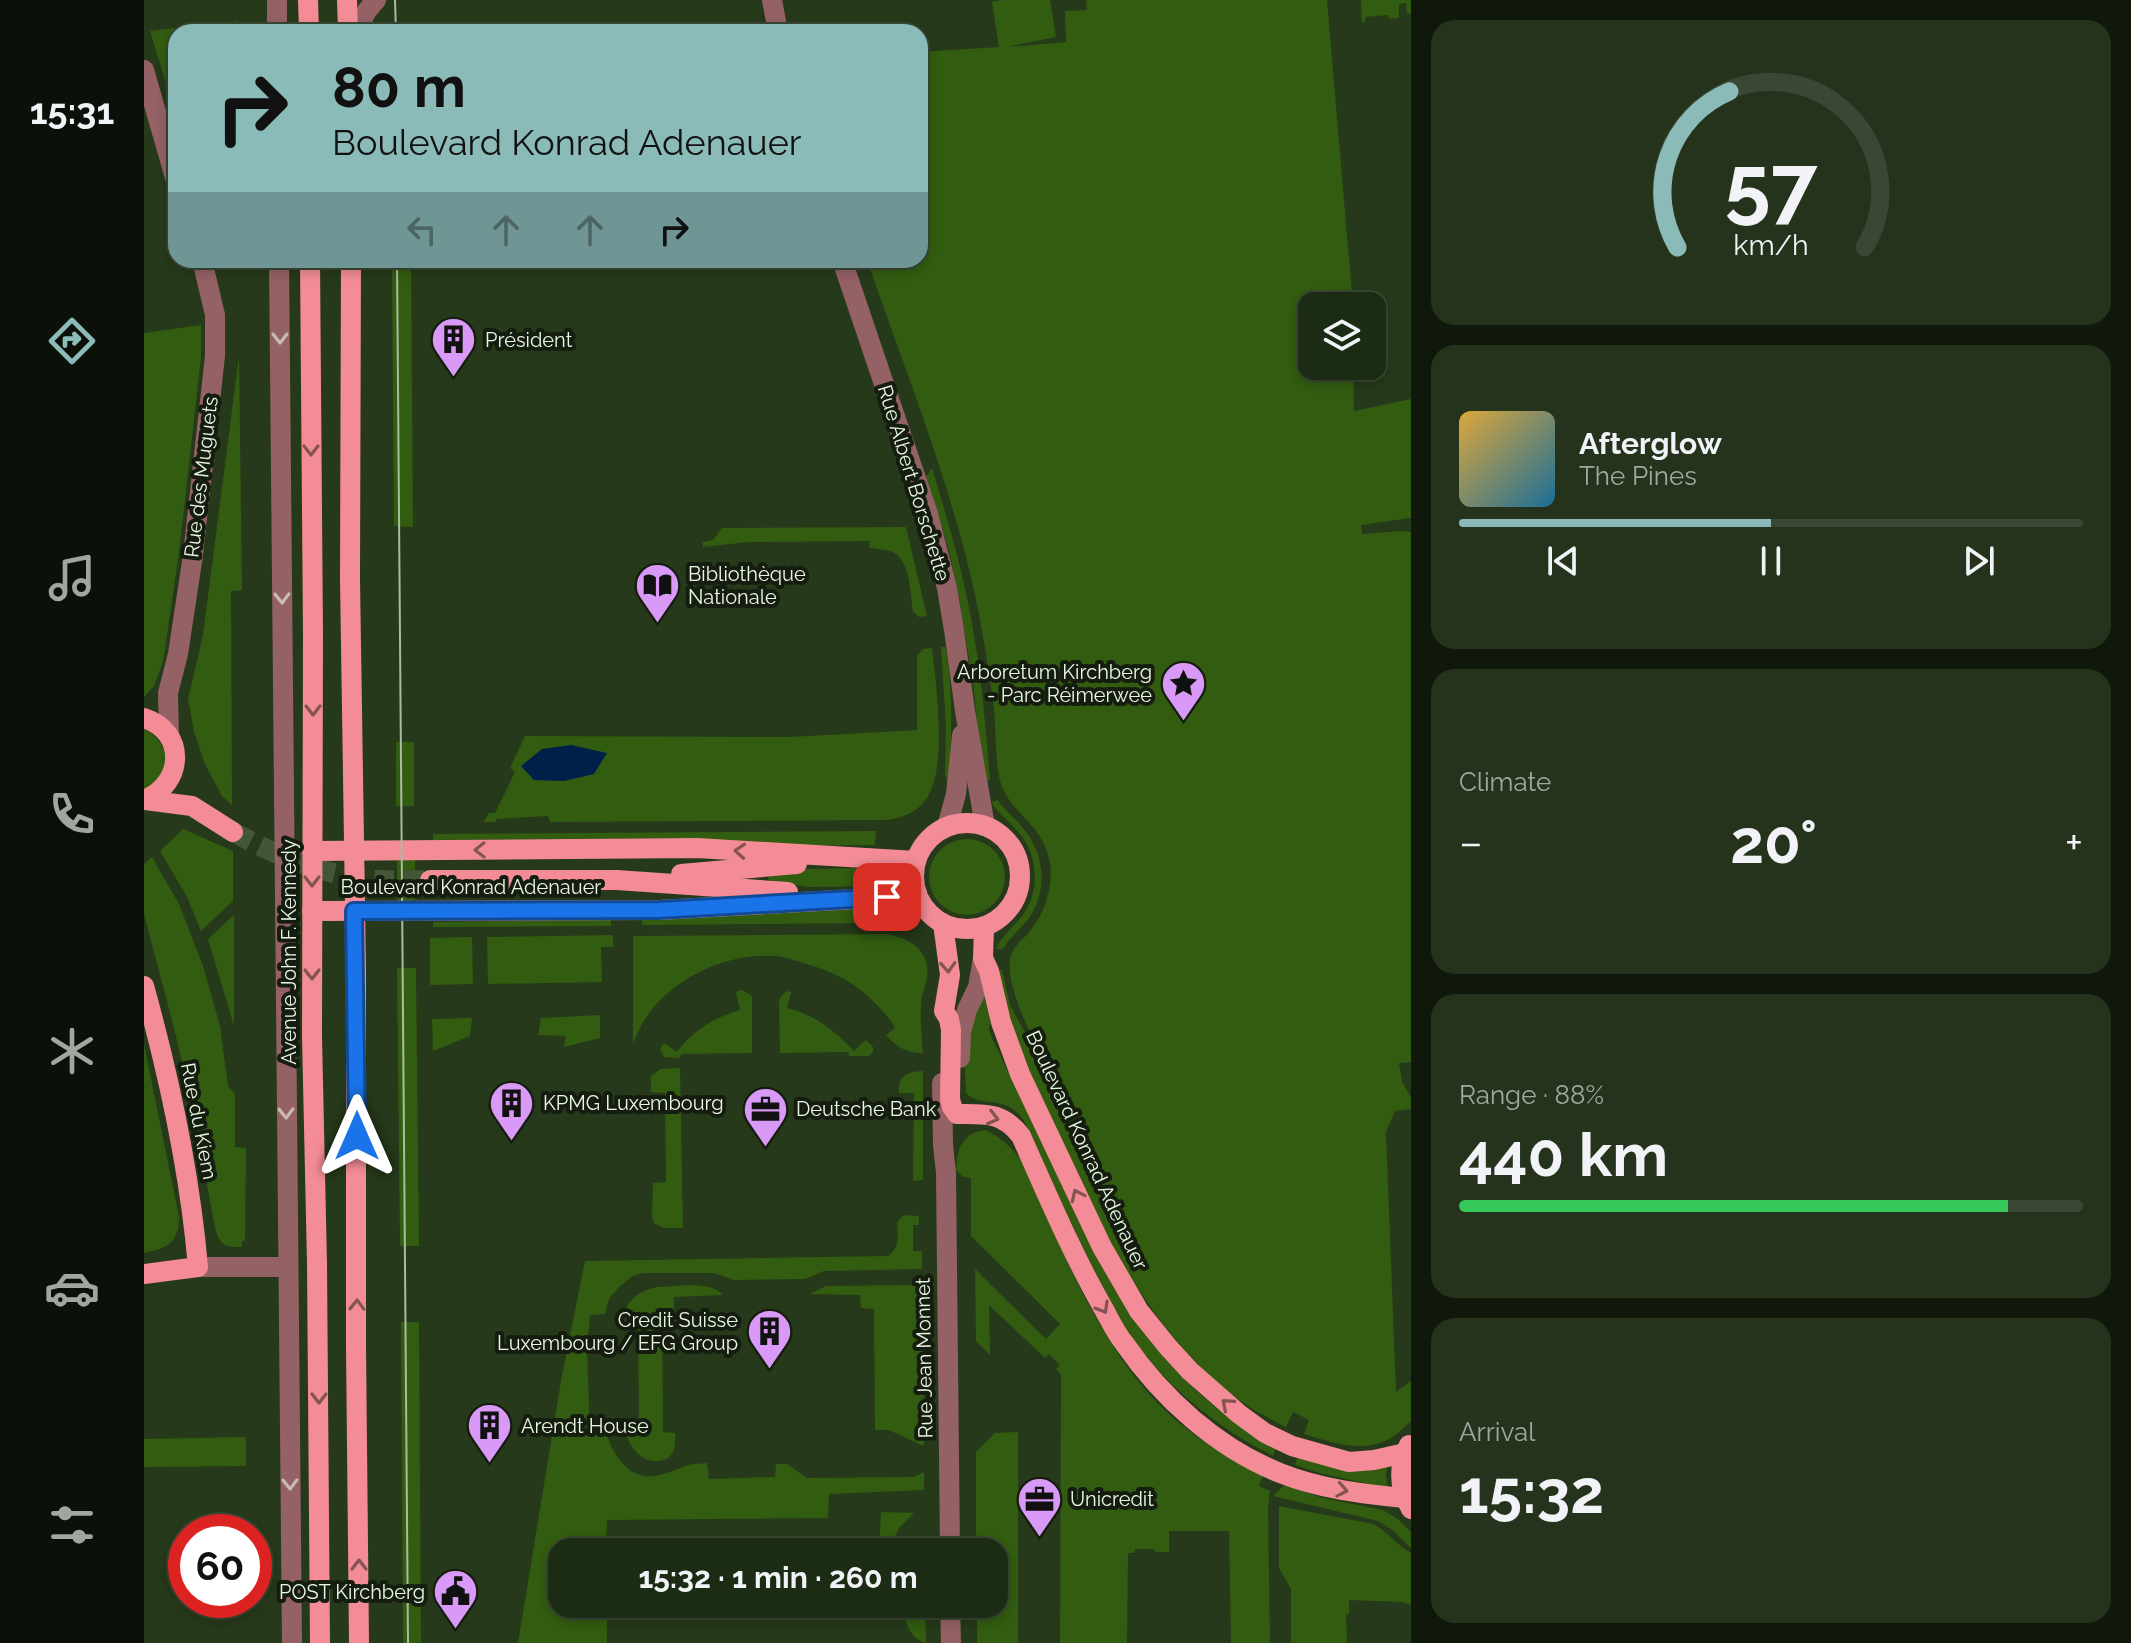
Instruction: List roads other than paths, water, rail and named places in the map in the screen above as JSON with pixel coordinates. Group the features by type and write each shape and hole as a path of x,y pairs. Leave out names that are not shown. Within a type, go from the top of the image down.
{"main road":[{"path":"308,0 309,24"},
{"path":"347,0 348,24"},
{"name":"Avenue John F. Kennedy","path":"310,268 312,1036 320,1643"},
{"path":"351,268 350,595 359,1643"},
{"path":"144,718 157,723 174,745 175,766 192,806"},
{"path":"144,800 168,784 175,766"},
{"path":"144,800 192,806 233,832"},
{"path":"959,823 985,826 1000,834 1012,846 1019,861 1021,877 1018,894 1011,908 984,928 956,929 931,916 922,906 914,877 916,861 933,835 947,827 959,823"},
{"name":"Boulevard Konrad Adenauer","path":"312,851 697,848 916,861"},
{"path":"617,880 874,858"},
{"name":"Boulevard Konrad Adenauer","path":"430,880 617,880"},
{"path":"617,880 875,898"},
{"name":"Boulevard Konrad Adenauer","path":"312,911 659,910 917,893"},
{"name":"Rue Jean Monnet","path":"943,924 950,975 944,1011 951,1030 950,1099 957,1114"},
{"name":"Boulevard Konrad Adenauer","path":"984,928 983,958 1020,1074 1102,1247 1139,1311 1168,1347 1239,1414 1265,1433 1292,1446 1349,1462 1374,1460 1408,1447"},
{"name":"Rue du Kiem","path":"144,986 160,1042 193,1215 198,1267"},
{"name":"Boulevard Konrad Adenauer","path":"957,1114 989,1115 1012,1124 1021,1136 1080,1266 1123,1343 1184,1411 1225,1445 1282,1474 1321,1486 1408,1504"},
{"path":"144,1274 198,1267"},
{"name":"Boulevard Konrad Adenauer","path":"1408,1447 1401,1468 1401,1483 1408,1504"}],"street":[{"path":"277,0 277,24"},
{"path":"360,24 376,0"},
{"path":"772,0 776,24"},
{"path":"144,70 168,153"},
{"name":"Rue des Muguets","path":"169,736 168,693 178,654 193,555 215,356 215,315 204,268"},
{"name":"Avenue John F. Kennedy","path":"279,268 292,1643"},
{"name":"Rue Albert Borschette","path":"845,268 928,514 947,588 985,826"},
{"path":"144,709 168,693"},
{"name":"Rue Albert Borschette","path":"947,827 956,794 965,711"},
{"name":"Rue Jean Monnet","path":"946,1168 957,1114 961,1032 978,987 983,958"},
{"name":"Rue Jean Monnet","path":"944,1011 942,1061 950,1538"},
{"path":"198,1267 288,1267"},
{"path":"950,1618 951,1643"}],"water":[{"path":"571,745 607,753 594,774 564,781 534,780 521,766 542,749"}],"tunnel":[{"path":"233,832 268,850 341,875 380,880 430,880"}],"tram line":[{"path":"395,0 396,24"},
{"path":"397,268 408,1643"}],"place":[{"name":"Président","path":"454,379"},
{"name":"Bibliothèque Nationale","path":"657,625"},
{"name":"Arboretum Kirchberg - Parc Réimerwee","path":"1183,722"},
{"name":"KPMG Luxembourg","path":"512,1142"},
{"name":"Deutsche Bank","path":"765,1148"},
{"name":"Credit Suisse Luxembourg / EFG Group","path":"769,1371"},
{"name":"Arendt House","path":"490,1465"},
{"name":"Unicredit","path":"1039,1538"},
{"name":"POST Kirchberg","path":"456,1631"}]}
